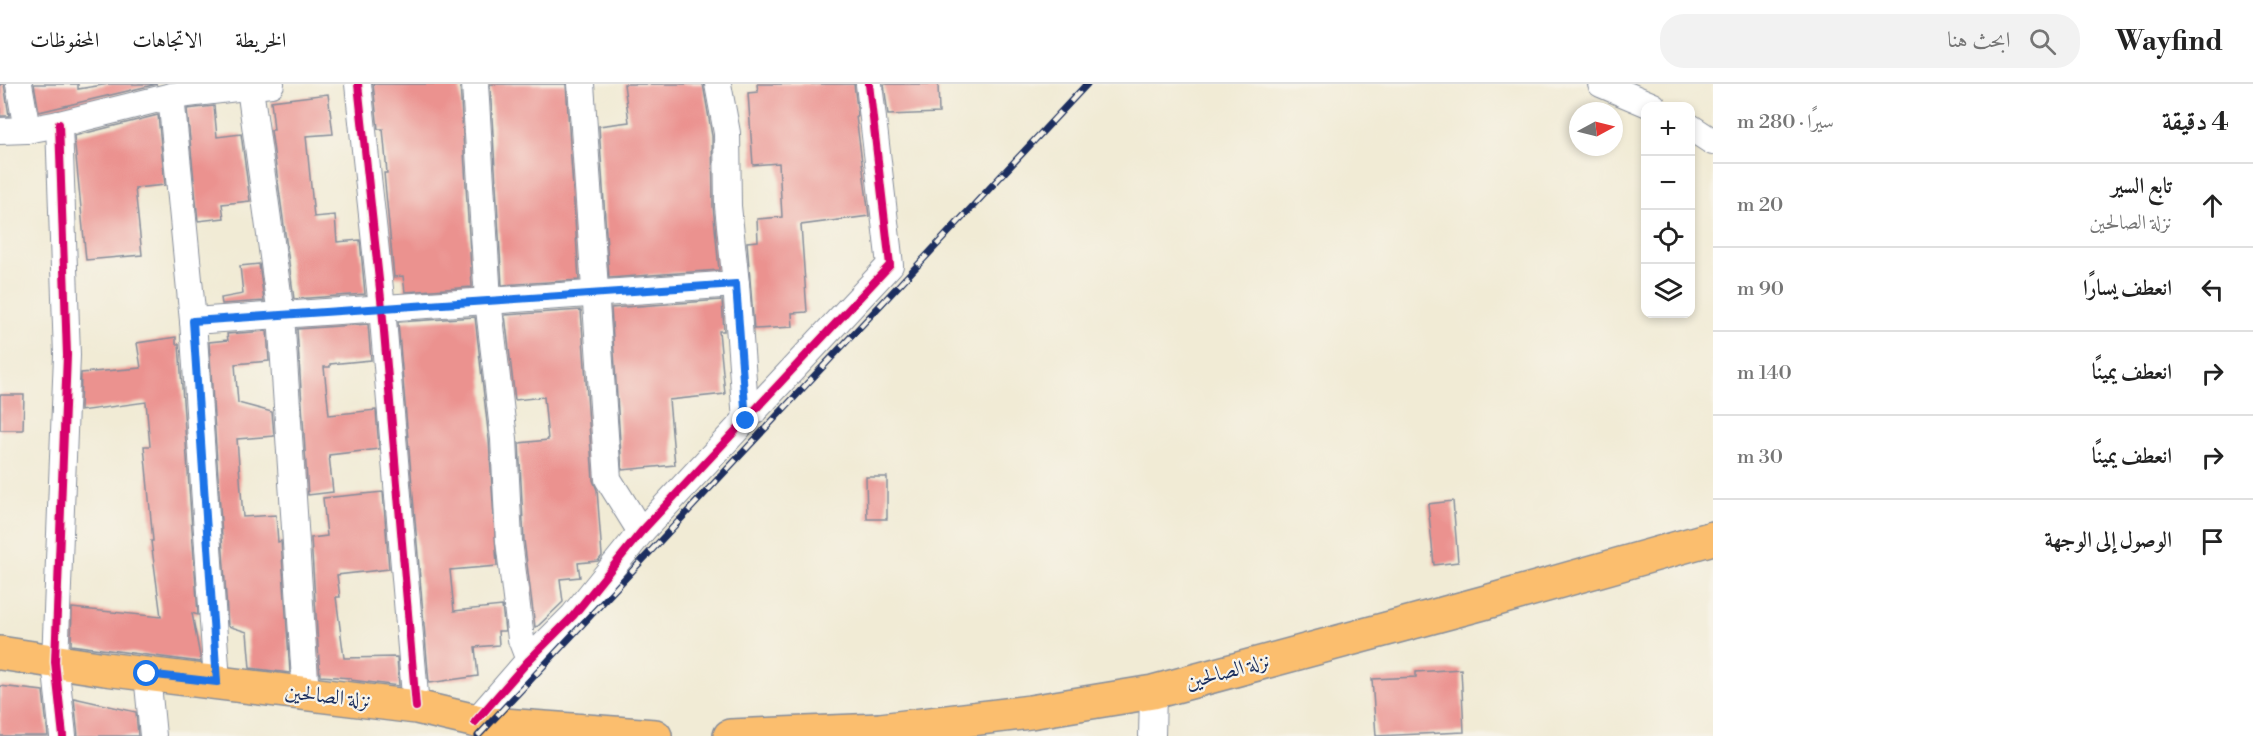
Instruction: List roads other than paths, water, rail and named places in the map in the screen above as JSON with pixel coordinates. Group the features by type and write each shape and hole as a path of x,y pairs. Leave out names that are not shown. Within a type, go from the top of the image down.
{"main road":[{"name":"نزلة الصالحين","path":"730,736 880,730 1030,712 1153,692 1713,538"},
{"name":"نزلة الصالحين","path":"0,653 147,674 416,707 475,722 551,730 655,736"}],"street":[{"path":"19,84 27,130"},
{"path":"358,84 382,308 416,707"},
{"path":"475,84 488,300 504,439 509,541 521,639 528,660"},
{"path":"581,84 608,479 642,532"},
{"path":"718,84 727,133 728,206 746,421"},
{"path":"475,722 528,660 573,616 642,532 890,265 869,84"},
{"path":"1601,84 1644,102"},
{"path":"0,131 27,130 59,124 162,93 264,85 306,694"},
{"path":"162,93 193,321 217,682"},
{"path":"59,124 67,356 55,662 63,736"},
{"path":"1695,131 1713,142"},
{"path":"193,321 736,284"},
{"path":"147,674 153,736"},
{"path":"1152,736 1153,692"}],"railway":[{"path":"478,736 1087,84"}]}
